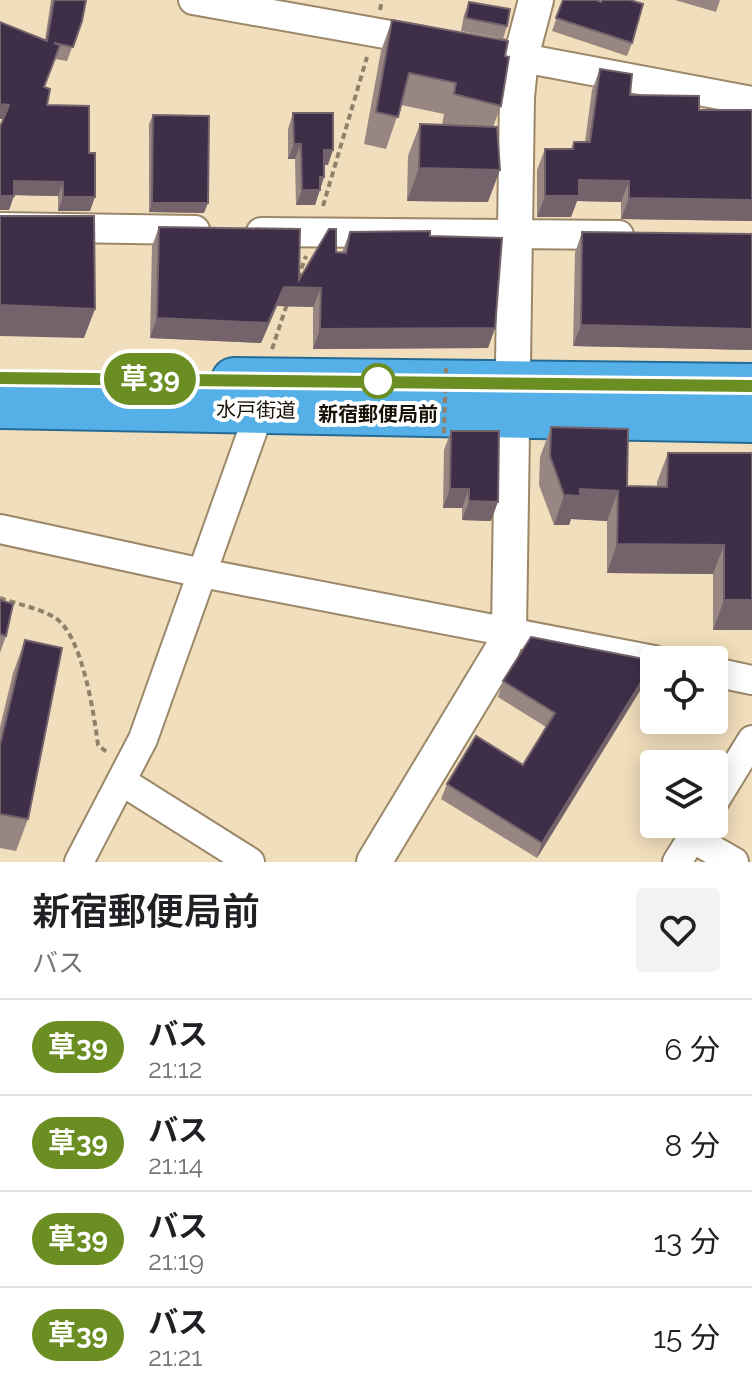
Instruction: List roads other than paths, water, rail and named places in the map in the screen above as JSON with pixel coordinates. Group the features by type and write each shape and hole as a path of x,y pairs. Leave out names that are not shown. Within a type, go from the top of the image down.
{"highway":[{"name":"水戸街道","path":"0,378 513,400 752,420"},
{"name":"水戸街道","path":"0,406 260,410 752,386"}],"street":[{"path":"193,0 248,5 447,45"},
{"path":"374,862 502,650 509,631 521,57 536,0"},
{"path":"477,50 752,101"},
{"path":"0,227 642,236"},
{"path":"79,862 126,775 260,410"},
{"path":"0,529 202,573 640,657"},
{"path":"728,675 752,680"},
{"path":"728,779 752,740"},
{"path":"126,775 250,862"},
{"path":"677,862 692,838"},
{"path":"705,838 734,862"}],"place":[{"name":"新宿郵便局前","path":"378,381"}]}
